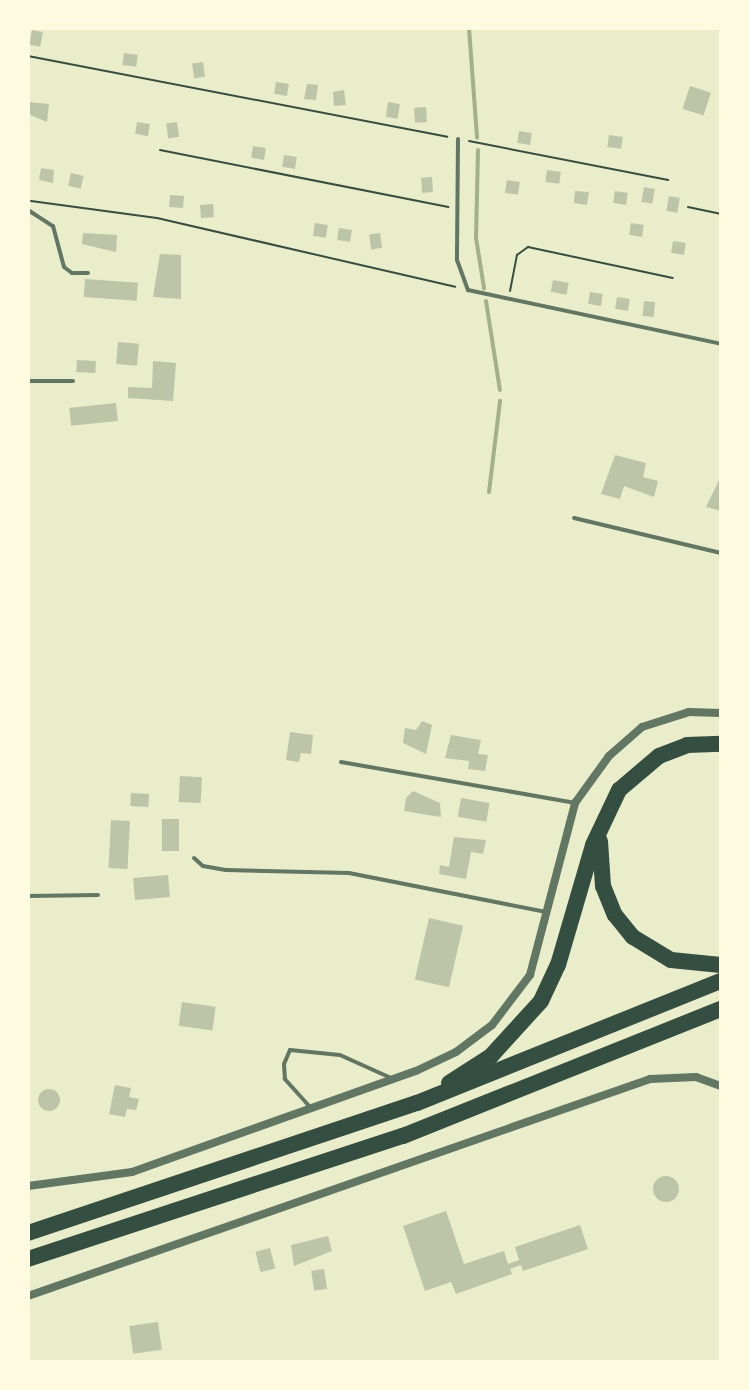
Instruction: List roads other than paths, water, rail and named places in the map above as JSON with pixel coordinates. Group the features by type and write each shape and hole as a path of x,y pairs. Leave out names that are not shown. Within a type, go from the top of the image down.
{"highway":[{"path":"417,1103 491,1056 541,1001 558,965 606,812 628,779 647,762 687,745 721,744"},
{"path":"606,812 600,870 615,915 658,955 686,964 721,965"},
{"path":"28,1233 417,1103 721,981"},
{"path":"28,1259 403,1136 721,1009"}],"street":[{"path":"28,1186 132,1172 438,1062 492,1025 530,975 549,912 575,803 609,756 642,727 689,712 721,713"},
{"path":"28,1296 650,1079 696,1077 721,1086"}],"lane":[{"path":"458,139 457,260 468,290 721,344"},
{"path":"28,210 53,226 64,267 72,273 88,273"},
{"path":"28,381 73,381"},
{"path":"574,518 721,553"},
{"path":"341,762 575,803"},
{"path":"194,858 203,866 226,870 362,875 549,912"},
{"path":"28,896 98,895"},
{"path":"311,1109 285,1079 290,1050 340,1055 393,1079"}],"waterway":[{"path":"469,28 477,138"},
{"path":"478,150 476,238 484,288"},
{"path":"486,301 500,390"},
{"path":"489,492 500,401"}]}
